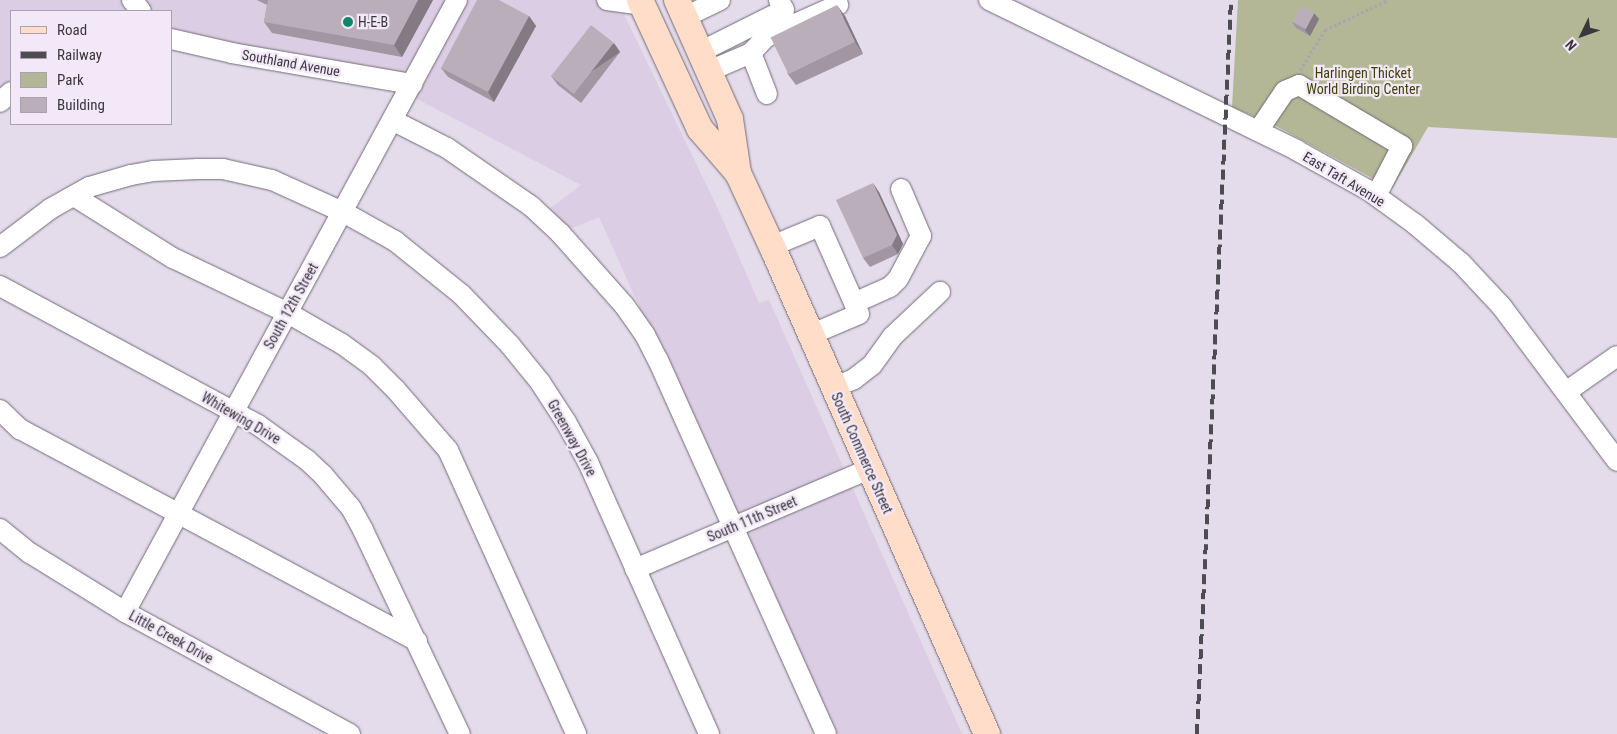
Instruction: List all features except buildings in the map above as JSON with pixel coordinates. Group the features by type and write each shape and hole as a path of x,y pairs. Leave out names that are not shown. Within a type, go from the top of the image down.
{"main road":[{"name":"South Commerce Street","path":"641,2 700,129 738,173 987,734"},
{"name":"South Commerce Street","path":"681,9 730,118 738,173"}],"street":[{"path":"132,0 140,10"},
{"name":"South 12th Street","path":"125,612 457,0"},
{"path":"607,0 641,2"},
{"path":"681,9 720,0"},
{"path":"705,61 784,10 779,0"},
{"name":"East Taft Avenue","path":"989,0 1258,131 1376,196 1415,224 1461,262 1502,307 1617,461"},
{"path":"705,61 751,53 766,37 838,5"},
{"name":"Southland Avenue","path":"172,40 232,53 412,84"},
{"path":"751,53 767,94"},
{"path":"1258,131 1284,91 1299,85 1402,146 1376,196"},
{"path":"0,102 10,93"},
{"path":"392,120 447,148 532,206 560,233 624,305 645,335 658,360 826,734"},
{"name":"Greenway Drive","path":"0,247 50,209 89,188 131,175 153,171 222,169 272,180 343,212 395,241 461,294 510,345 540,382 580,446 709,734"},
{"path":"854,303 890,287 898,279 922,236 901,189"},
{"path":"74,196 173,258 288,313 342,344 372,366 414,410 448,450 576,734"},
{"path":"772,246 820,226 859,314 810,335"},
{"name":"Whitewing Drive","path":"0,286 274,435 307,460 351,508 417,640 460,734"},
{"path":"833,388 854,379 872,365 892,337 940,292"},
{"path":"1566,392 1617,356"},
{"path":"0,410 20,429 178,515 417,640"},
{"name":"South 11th Street","path":"634,569 869,469"},
{"name":"Little Creek Drive","path":"0,529 30,553 125,612 324,728 350,734"}],"path":[{"path":"1299,85 1296,75 1325,30 1388,0"}],"shaded area":[{"path":"0,0 617,0 718,209 759,303 769,300 962,734 832,734 599,217 568,230 548,210 581,185 417,99 394,71 174,33 172,32 172,10 10,10 10,88 0,96"}],"green space":[{"name":"Harlingen Thicket World Birding Center","path":"1238,0 1617,0 1617,138 1428,127 1392,189 1276,126 1232,107"}],"railway":[{"path":"1197,734 1231,0"}],"place":[{"name":"H-E-B","path":"348,22"}]}
